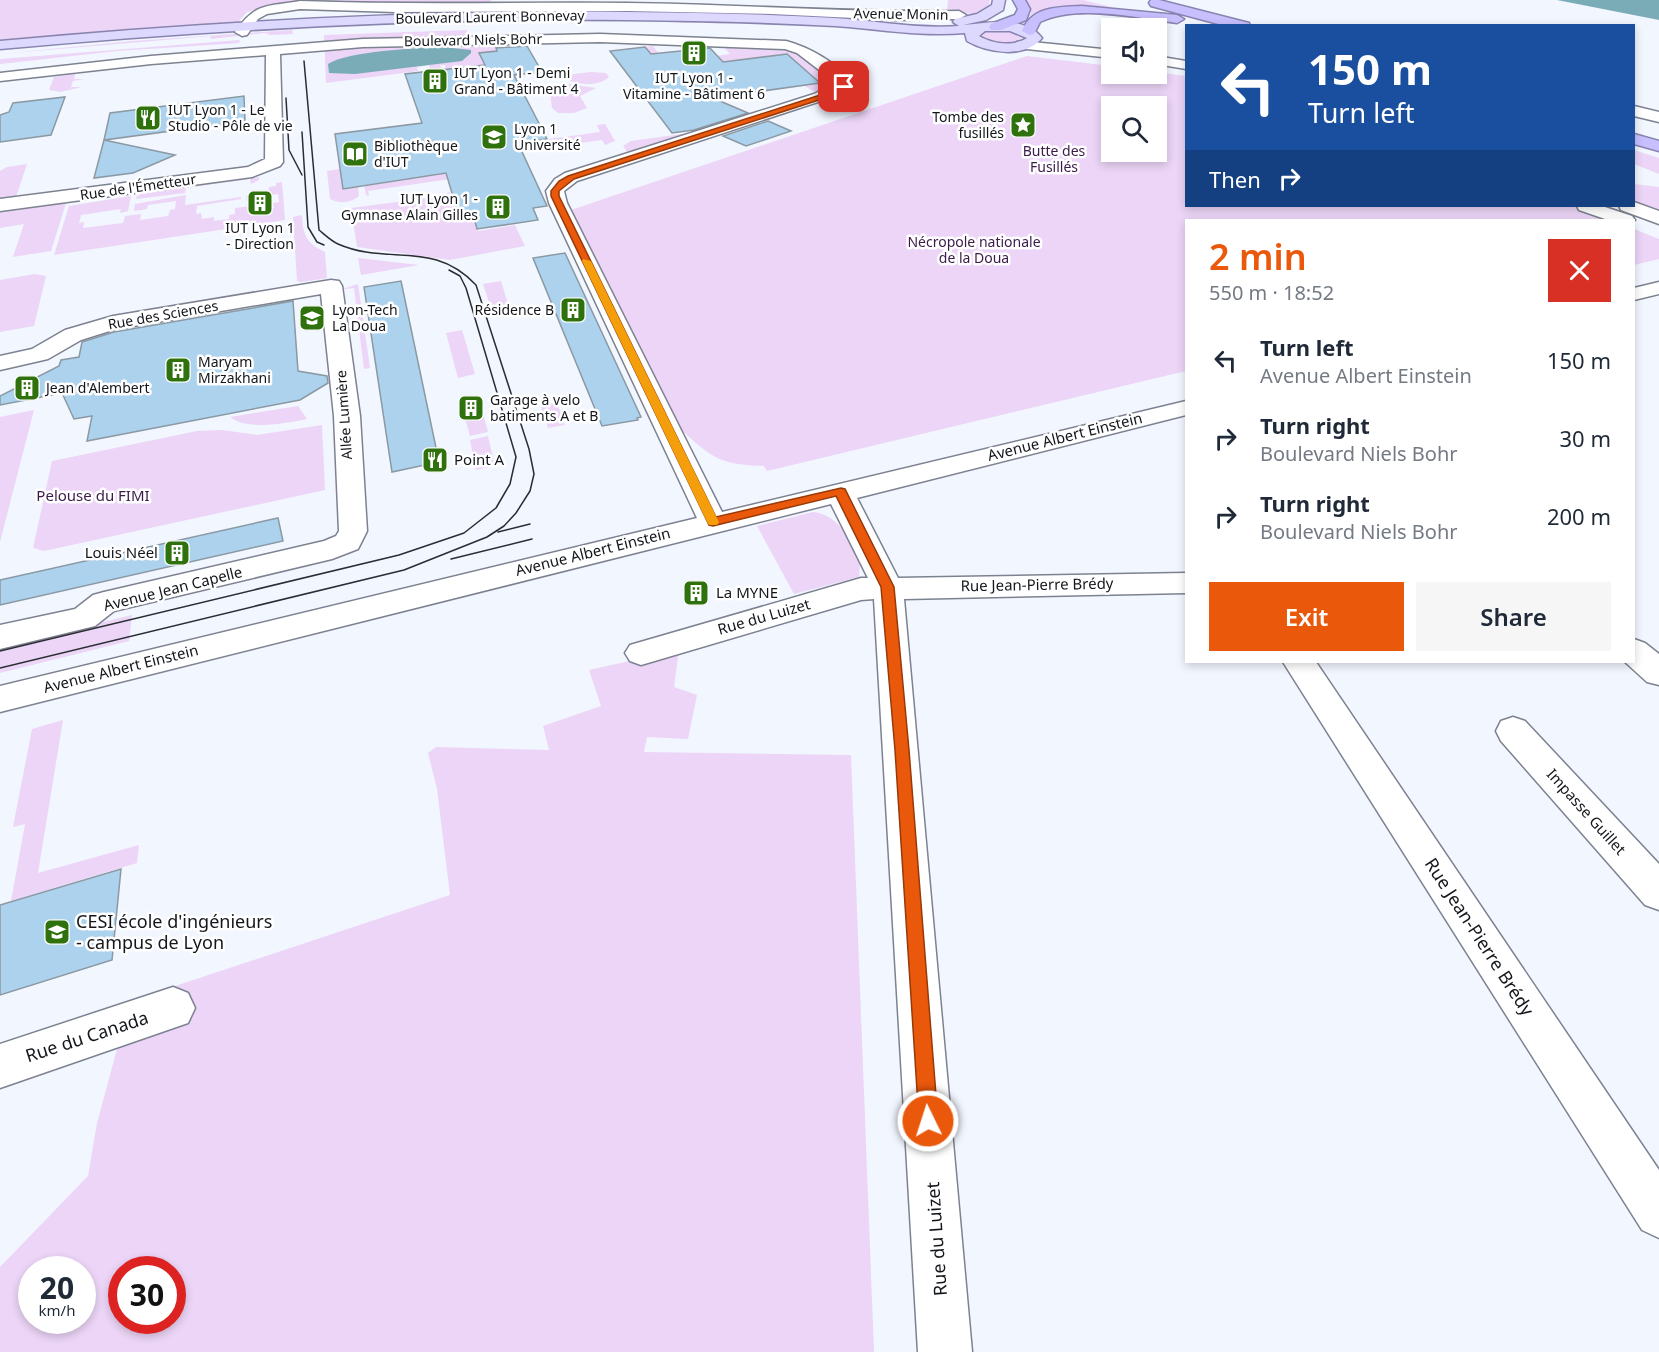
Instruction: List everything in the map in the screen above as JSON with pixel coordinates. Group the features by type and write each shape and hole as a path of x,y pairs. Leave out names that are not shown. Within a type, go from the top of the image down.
{"highway":[{"path":"996,27 1021,17 1024,9 1019,0"},
{"path":"1107,0 1195,24"},
{"path":"1145,0 1236,24"},
{"path":"1031,34 1035,19 1076,10 1115,11 1177,19"},
{"path":"1635,123 1659,129"},
{"path":"1635,128 1659,135"},
{"path":"1635,140 1659,146"}],"main road":[{"path":"868,25 918,26 963,22 994,11 998,8 999,0"},
{"name":"Boulevard Laurent Bonnevay","path":"0,45 409,18 583,15 868,25 908,30 976,33 992,45 1022,45"},
{"name":"Boulevard Laurent Bonnevay","path":"0,52 245,28 426,23 576,22 976,33 996,27 1031,34"},
{"path":"1022,45 1032,42 1031,34"}],"street":[{"path":"884,0 895,16"},
{"name":"Avenue Monin","path":"245,28 253,16 287,6 628,4 895,16 959,15"},
{"path":"1031,34 1048,41 1101,52"},
{"name":"Boulevard Niels Bohr","path":"0,76 273,50 407,41 654,38 770,44 798,48 844,82 844,87 838,91 732,126 571,177 561,183 555,191 558,203 713,522"},
{"path":"1022,45 1082,49"},
{"name":"Rue de l'Émetteur","path":"0,205 252,172 274,162 273,50"},
{"path":"1167,62 1185,65"},
{"path":"750,102 764,115"},
{"path":"714,111 732,126"},
{"path":"1635,111 1659,117"},
{"path":"1589,207 1621,219"},
{"path":"1632,207 1659,217"},
{"path":"1635,224 1659,234"},
{"name":"Rue des Sciences","path":"0,363 40,354 73,335 113,323 331,286"},
{"name":"Allée Lumière","path":"331,286 347,416 353,531 348,542"},
{"path":"1635,294 1659,288"},
{"name":"Avenue Albert Einstein","path":"0,699 713,522 1185,408"},
{"name":"Rue du Luizet","path":"841,491 845,505 888,587 902,750 945,1352"},
{"name":"Avenue Jean Capelle","path":"0,637 84,618 104,603 312,555 348,542"},
{"name":"Rue Jean-Pierre Brédy","path":"888,587 1185,583"},
{"name":"Rue du Luizet","path":"641,653 861,589 888,587"},
{"path":"1635,652 1659,673"},
{"name":"Rue Jean-Pierre Brédy","path":"1300,663 1659,1213"},
{"name":"Impasse Guillet","path":"1513,732 1659,892"},
{"name":"Rue du Canada","path":"0,1066 173,1008"}],"green space":[{"path":"0,0 492,0 423,5 291,2 247,12 239,21 244,21 242,23 0,43"},
{"path":"948,0 990,0 988,8 973,14 947,11"},
{"path":"1027,0 1083,0 1111,7 1047,9 1027,17 1031,14"},
{"path":"292,30 293,34 270,35 265,33 210,39 211,36 0,54 132,41"},
{"path":"467,30 467,38 525,43 496,48 503,60 475,80 562,71 447,85 442,72 446,68 445,65 431,70 429,65 417,67 418,71 326,83 324,35"},
{"path":"1010,30 1023,37 1014,42 1003,43 983,36 985,32"},
{"path":"240,40 239,43 117,51 0,64 0,59"},
{"path":"722,45 777,46 794,51 838,82 838,85 821,92 809,89 804,85 819,82 787,54 686,67 654,57 645,47 653,46 658,53 672,51 681,61 730,54"},
{"name":"Nécropole nationale de la Doua","path":"1027,56 1101,65 1101,84 1167,84 1167,73 1185,76 1185,207 1577,207 1609,219 1185,219 1185,371 767,471 764,466 726,461 699,446 678,427 571,210"},
{"path":"606,73 609,77 588,84 565,79 574,74"},
{"path":"75,74 74,79 85,79 73,81 71,87 82,87 60,92 49,90 54,77"},
{"path":"569,84 596,88 580,96 587,108 574,113 558,113 552,108 550,92 554,86"},
{"path":"605,124 615,141 605,145 602,140 509,153 513,144 600,132 597,125"},
{"path":"692,134 635,152 627,152 623,146 631,141"},
{"path":"1635,150 1659,158 1659,174 1635,164"},
{"path":"27,164 15,200 0,202 0,171 7,167"},
{"path":"340,169 358,186 359,196 349,201 341,202 330,199 327,171"},
{"path":"455,172 457,178 368,191 369,196 366,195 364,185"},
{"path":"259,177 259,180 251,184 250,179 186,188 185,193 136,199 143,193"},
{"path":"282,182 285,220 54,255 69,206 131,196 128,211 120,213 121,209 81,215 79,223 84,222 83,228 123,223 125,216 141,214 140,220 168,216 170,210 175,209 176,201 148,205 147,209 134,211 135,204 186,195 185,205 241,197 241,199 197,206 196,214 201,213 202,219 214,217 214,221 229,219 229,215 235,214 235,208 251,206 252,216 267,213 268,209 274,208 273,203 279,202 278,194 256,197 256,201 247,202 246,196 268,193 269,187"},
{"path":"1635,184 1659,187 1659,212 1635,202"},
{"path":"450,192 460,220 473,218 478,231 515,225 525,246 450,260 357,247 351,208 442,196"},
{"path":"66,203 51,251 13,257 24,224 0,228 0,212"},
{"path":"302,215 307,238 325,252 327,278 297,281 293,217"},
{"path":"1635,229 1659,239 1659,259 1635,265"},
{"path":"358,258 419,265 361,275"},
{"path":"35,274 46,276 34,326 0,332 0,280"},
{"path":"501,281 508,306 491,309 483,284"},
{"path":"358,284 370,368 364,369 354,288 339,290"},
{"path":"462,330 475,374 458,378 446,333"},
{"path":"557,403 565,425 548,428 541,406"},
{"path":"298,406 307,419 257,425 246,424 230,417"},
{"path":"34,410 0,542 0,417"},
{"path":"483,414 488,432 470,436 465,418"},
{"name":"Pelouse du FIMI","path":"322,425 325,490 44,551 33,548 52,461 197,431 222,430 257,435"},
{"path":"488,436 495,466 476,470 470,440"},
{"path":"813,512 821,513 835,522 852,542 859,557 859,577 794,594 757,526"},
{"path":"132,615 129,641 0,673 0,647"},
{"path":"679,650 674,687 697,695 688,739 647,737 644,752 851,755 874,1352 0,1352 0,1267 88,1176 97,1123 130,1001 450,895 437,789 428,753 436,747 549,750 543,726 601,706 589,670"},
{"path":"63,720 38,873 139,845 137,863 11,901 25,824 13,827 32,729"}],"water":[{"path":"1557,0 1659,0 1659,20"},
{"path":"443,47 471,50 471,53 462,61 355,74 329,73 328,64 351,56 383,51"}],"building":[{"path":"527,46 542,72 514,75 547,139 518,143 547,206 533,208 538,220 477,229 474,218 460,220 446,173 343,189 335,134 422,123 405,74 485,65 479,53 497,51 496,48"},
{"path":"645,47 651,54 710,48 723,62 787,54 820,83 713,98 748,113 694,130 672,133 610,51"},
{"name":"IUT Lyon 1 - Le Studio - Pôle de vie","path":"244,96 245,121 104,140 110,113"},
{"path":"65,97 51,135 0,142 0,115 9,112 13,103"},
{"path":"768,121 791,131 746,146 723,136"},
{"path":"104,140 175,155 133,173 94,178"},
{"name":"Résidence B","path":"565,253 641,417 637,418 638,420 602,426 533,258"},
{"path":"401,281 439,462 392,472 364,287"},
{"name":"Maryam Mirzakhani","path":"293,301 298,371 327,376 328,383 300,400 87,441 92,416 74,419 62,393 0,405 0,396 59,366 61,360 79,357 82,342 114,332"},
{"name":"Louis Néel","path":"278,518 283,541 0,605 0,580"},
{"name":"CESI école d'ingénieurs - campus de Lyon","path":"121,869 112,960 0,995 0,905"}],"tram line":[{"path":"0,668 404,570 487,537 504,526 516,513 530,491 534,474 529,449 476,285 460,271 443,262 357,250 335,243 319,230 304,61"},
{"path":"286,98 289,150 302,175"},
{"path":"302,132 308,227 317,242 324,245"},
{"path":"0,651 399,555 464,533 496,508 510,484 516,457 466,288 460,276 449,270"},
{"path":"498,532 530,524"},
{"path":"451,559 532,539"}],"slow traffic":[{"path":"586,261 668,434 713,522"}],"place":[{"name":"IUT Lyon 1 - Vitamine - Bâtiment 6","path":"694,53"},
{"name":"IUT Lyon 1 - Demi Grand - Bâtiment 4","path":"435,81"},
{"name":"IUT Lyon 1 - Le Studio - Pôle de vie","path":"148,118"},
{"name":"Tombe des fusillés","path":"1023,125"},
{"name":"Lyon 1 Université","path":"494,137"},
{"name":"Bibliothèque d'IUT","path":"355,154"},
{"name":"IUT Lyon 1 - Direction","path":"260,203"},
{"name":"IUT Lyon 1 - Gymnase Alain Gilles","path":"498,207"},
{"name":"Résidence B","path":"573,310"},
{"name":"Lyon-Tech La Doua","path":"312,318"},
{"name":"Maryam Mirzakhani","path":"178,370"},
{"name":"Jean d'Alembert","path":"27,388"},
{"name":"Garage à velo batiments A et B","path":"471,408"},
{"name":"Point A","path":"435,460"},
{"name":"Louis Néel","path":"177,553"},
{"name":"La MYNE","path":"696,593"},
{"name":"CESI école d'ingénieurs - campus de Lyon","path":"57,932"}],"route":[{"path":"844,87 838,91 571,177 561,183 555,191 555,196 668,434 713,522 841,491 845,505 888,587 928,1121"}],"park label":[{"name":"Butte des Fusillés","path":"1054,160"}]}
